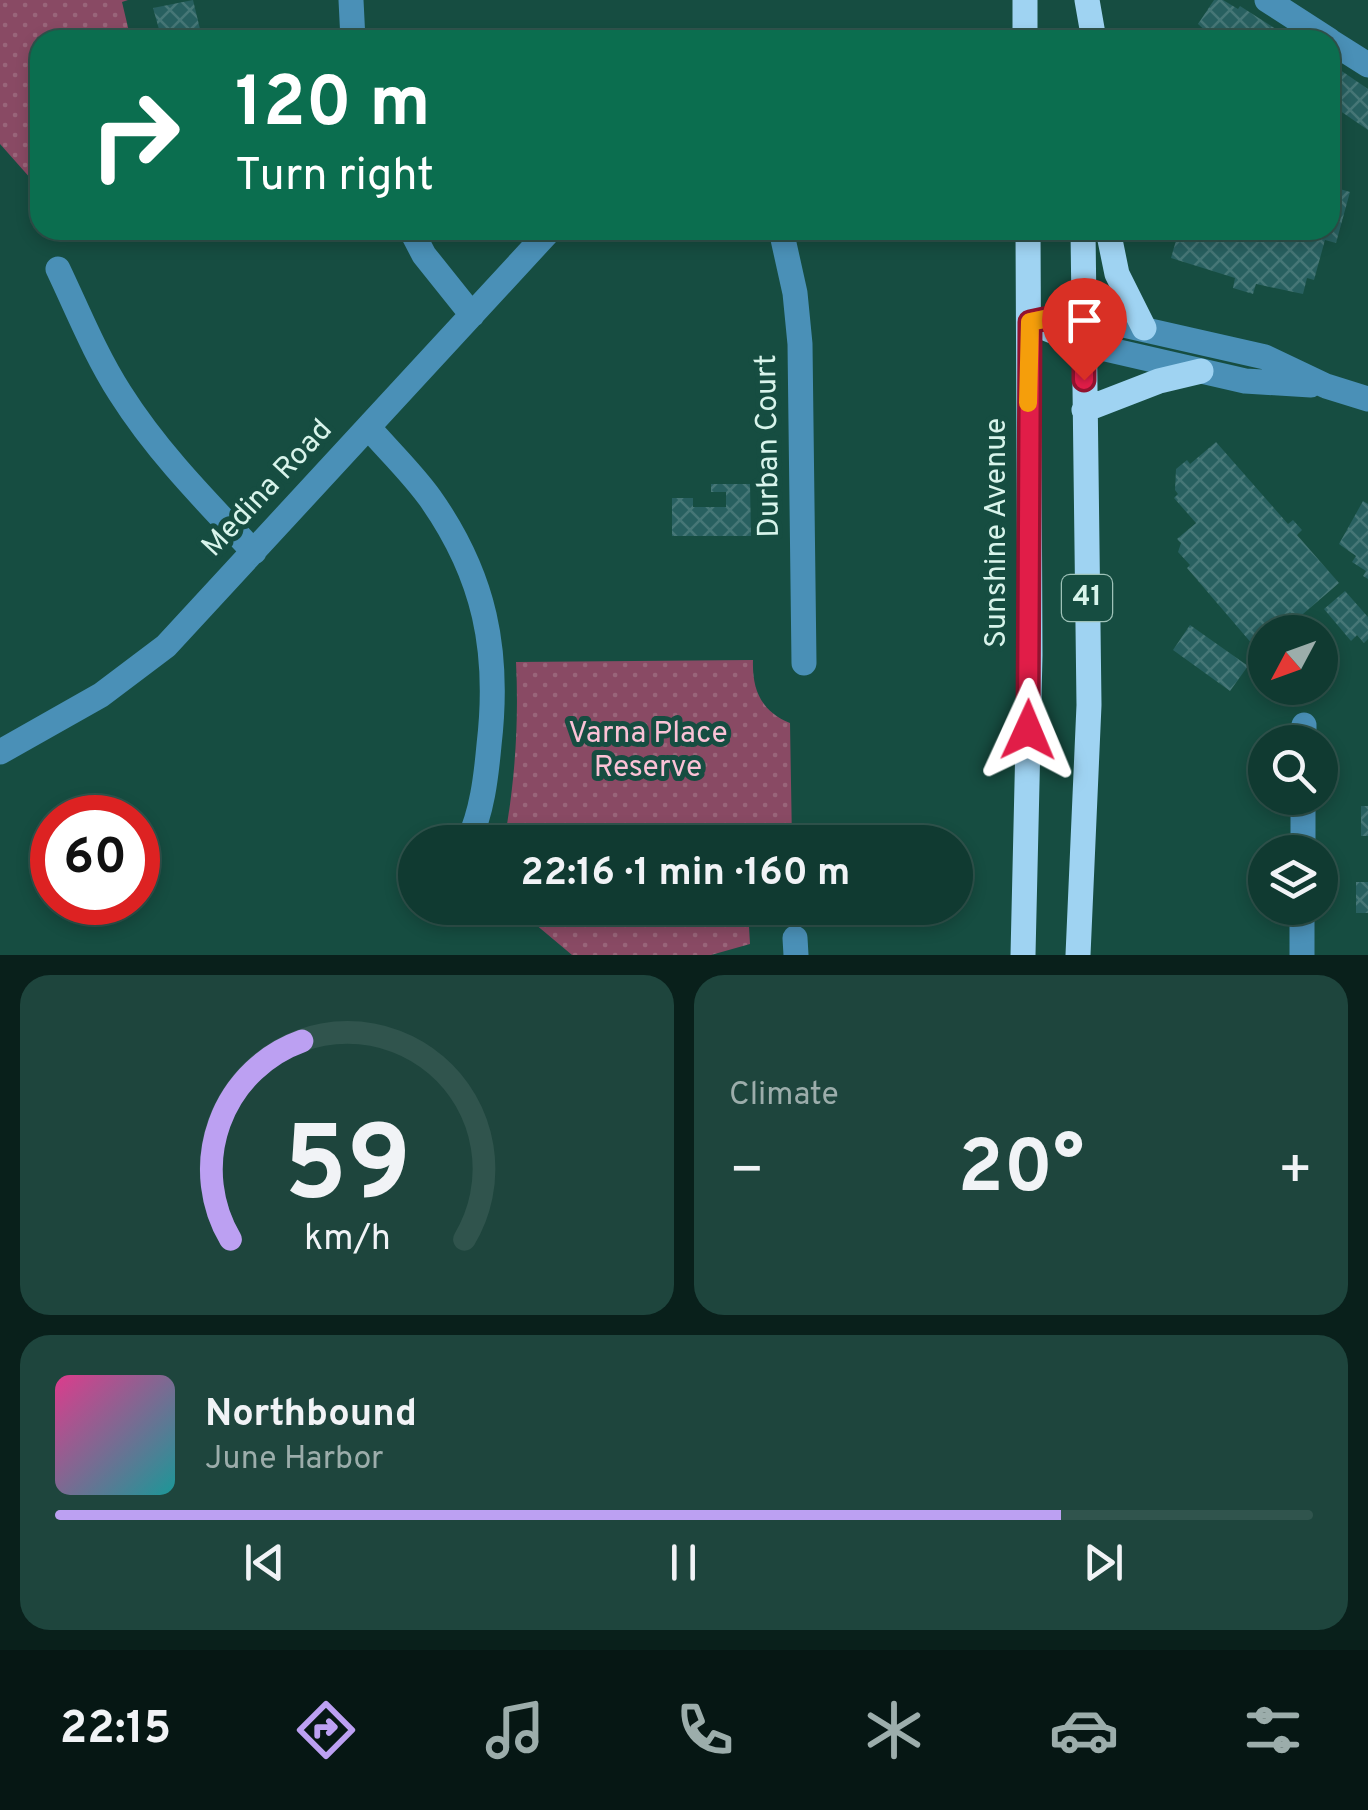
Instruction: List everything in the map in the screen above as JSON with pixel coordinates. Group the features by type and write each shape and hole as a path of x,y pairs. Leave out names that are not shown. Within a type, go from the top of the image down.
{"main road":[{"path":"1021,30 1025,0"},
{"path":"1083,30 1085,0"},
{"path":"1085,0 1092,30"},
{"name":"Sunshine Avenue","path":"1023,955 1030,655 1030,322 1026,240"},
{"name":"41","path":"1078,955 1089,705 1084,240"},
{"path":"1110,240 1117,274 1144,328"},
{"path":"1030,322 1084,316"},
{"path":"1030,322 1084,344"},
{"path":"1084,410 1159,380 1201,372"}],"street":[{"path":"351,0 352,30"},
{"path":"1281,4 1316,30"},
{"path":"415,240 472,315"},
{"name":"Medina Road","path":"0,752 69,715 134,672 195,617 541,240"},
{"name":"Durban Court","path":"783,240 795,293 800,344 804,664"},
{"path":"58,269 102,362 134,416 174,466 254,552"},
{"path":"1084,316 1265,357 1326,386 1368,399"},
{"path":"1084,344 1246,382 1326,386"},
{"path":"369,428 428,495 452,532 485,614 494,660 492,718 485,785 473,825"},
{"path":"1302,925 1302,955"}],"green space":[{"path":"0,0 128,0 122,2 129,30 30,30 30,178 0,144"},
{"name":"Varna Place Reserve","path":"753,660 760,698 772,712 790,723 792,825 507,825 515,752 516,662"},
{"path":"536,925 750,925 750,944 711,955 572,955"}],"building":[{"path":"193,0 202,30 159,30 153,8"},
{"path":"1214,0 1223,0 1277,30 1205,30 1198,24"},
{"path":"1340,70 1368,89 1368,130 1340,111"},
{"path":"1340,189 1350,192 1340,228"},
{"path":"1176,240 1325,240 1314,280 1307,278 1303,294 1256,284 1253,294 1233,288 1235,278 1171,258"},
{"path":"1216,442 1288,524 1293,520 1302,530 1297,535 1339,583 1302,615 1248,615 1248,639 1187,568 1190,565 1178,552 1181,543 1177,539 1196,523 1174,498 1178,494 1176,469 1187,460 1190,464"},
{"path":"711,484 750,484 751,536 672,536 672,498 693,498 693,507 726,507 726,492 711,492"},
{"path":"1363,501 1368,504 1368,579 1363,576 1366,571 1352,562 1356,556 1339,544"},
{"path":"1345,591 1368,617 1368,639 1364,643 1357,635 1351,641 1338,626 1338,615 1329,615 1324,609"},
{"path":"1190,625 1248,666 1230,691 1173,650"},
{"path":"1361,806 1368,806 1368,836 1361,836"},
{"path":"1356,882 1368,882 1368,913 1356,913"}],"slow traffic":[{"path":"1028,403 1030,322 1054,317"}],"route":[{"path":"1028,730 1030,322 1084,316 1084,380"}]}
